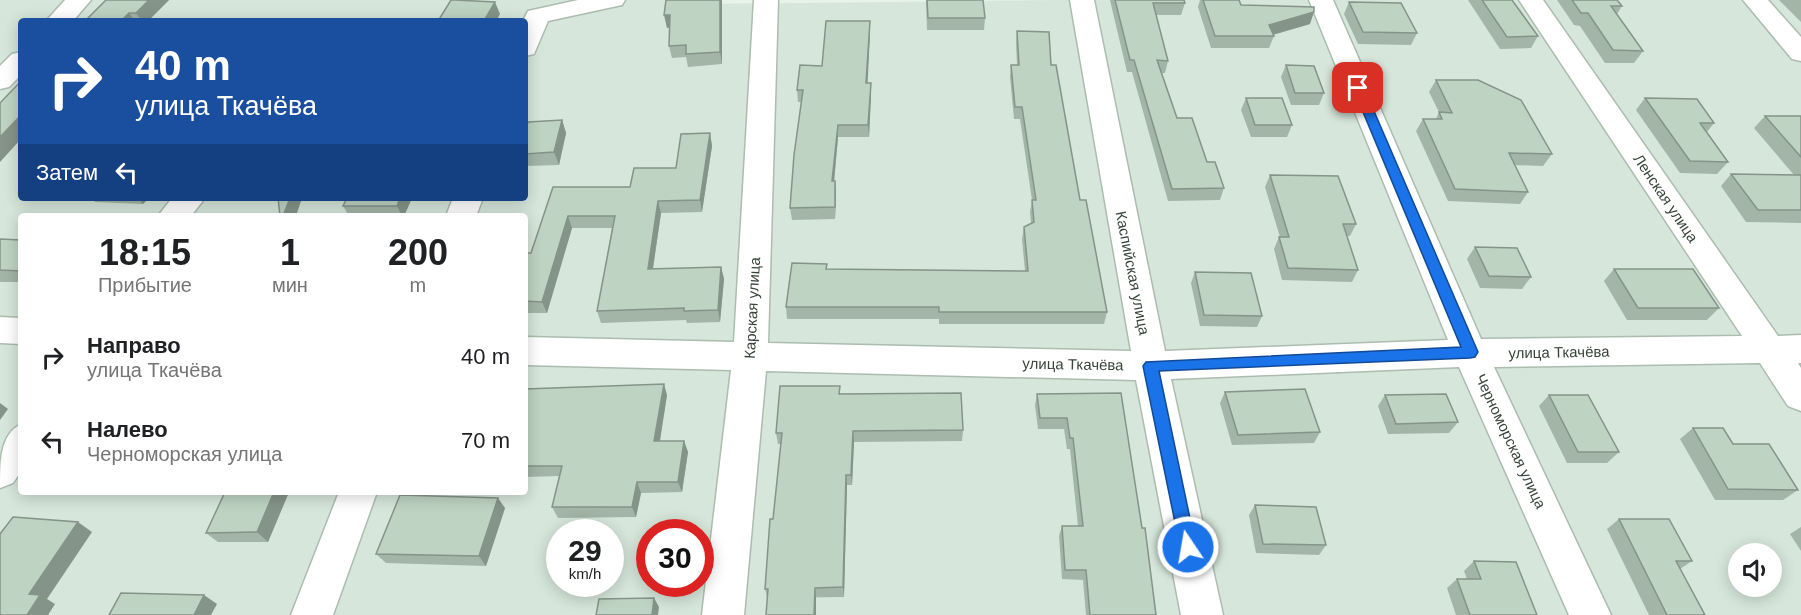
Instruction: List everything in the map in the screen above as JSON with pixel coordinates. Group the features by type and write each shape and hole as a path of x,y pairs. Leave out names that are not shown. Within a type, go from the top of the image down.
{"street":[{"path":"62,18 79,0"},
{"path":"528,40 537,16 613,0"},
{"name":"Карская улица","path":"723,615 750,358 766,0"},
{"name":"Каспийская улица","path":"1082,0 1151,366 1202,615"},
{"name":"Черноморская улица","path":"1321,0 1470,352 1590,615"},
{"name":"Ленская улица","path":"1531,0 1785,349 1801,396"},
{"path":"1755,0 1801,53"},
{"path":"0,81 18,63"},
{"path":"176,213 186,201"},
{"path":"0,330 18,331"},
{"name":"улица Ткачёва","path":"528,351 1151,366 1470,352 1785,349"},
{"path":"0,471 18,444"},
{"path":"312,615 357,495"}],"shaded area":[{"path":"0,0 708,0 707,4 1061,0 1801,0 1801,615 0,615"}],"building":[{"path":"106,0 149,0 136,13 129,13 124,18 88,18"},
{"path":"451,0 495,2 486,18 440,18"},
{"path":"666,0 720,0 720,52 686,54 686,45 669,46 670,15 664,15"},
{"path":"927,0 983,0 985,18 928,18"},
{"path":"1115,0 1184,0 1185,3 1153,3 1168,61 1157,60 1177,118 1192,118 1207,162 1215,162 1224,188 1172,189 1134,60 1130,60"},
{"path":"1203,0 1239,0 1241,5 1314,7 1314,12 1269,25 1274,36 1215,36"},
{"path":"1482,0 1512,0 1538,36 1507,37"},
{"path":"1572,0 1617,0 1622,6 1611,6 1643,51 1613,50 1588,13 1581,13"},
{"path":"1349,2 1401,3 1417,33 1363,32"},
{"path":"826,21 870,21 866,83 871,83 868,125 838,125 832,181 835,181 835,207 790,208 794,155 803,90 797,90 800,65 822,66"},
{"path":"1017,31 1049,32 1051,65 1056,65 1080,200 1086,200 1107,312 939,312 939,307 786,307 792,263 827,264 826,269 1028,271 1024,227 1034,222 1032,200 1036,200 1022,107 1015,107 1011,65 1019,65"},
{"path":"1286,65 1314,66 1324,93 1295,93"},
{"path":"1436,80 1478,80 1521,100 1552,154 1509,153 1528,192 1455,189 1423,119 1442,119 1439,112 1452,113"},
{"path":"18,84 18,118 0,137 0,103"},
{"path":"1246,98 1282,98 1292,125 1255,125"},
{"path":"1645,98 1697,99 1714,123 1700,123 1728,162 1690,161"},
{"path":"1765,116 1801,116 1801,157"},
{"path":"562,120 554,152 528,154 528,122"},
{"path":"710,133 700,200 658,201 648,269 721,267 718,310 684,311 684,308 597,311 615,216 568,216 542,302 528,301 528,253 531,253 553,187 630,187 634,168 676,168 681,134"},
{"path":"1731,174 1801,175 1801,210 1758,210"},
{"path":"1270,175 1338,176 1356,224 1343,224 1358,270 1288,268 1279,237 1289,237"},
{"path":"278,201 289,201 284,213 280,213"},
{"path":"346,201 399,201 397,206 343,206"},
{"path":"0,239 18,240 18,271 0,270"},
{"path":"1475,247 1517,248 1531,277 1489,276"},
{"path":"1614,269 1693,269 1719,308 1638,308"},
{"path":"1195,272 1251,273 1262,316 1204,315"},
{"path":"664,384 654,441 684,441 678,482 637,482 632,507 552,507 562,466 528,466 528,389"},
{"path":"780,386 840,386 839,394 961,393 963,430 853,431 851,475 846,475 843,587 815,588 814,615 766,615 768,589 765,589 770,519 773,519 782,433 776,433"},
{"path":"1305,389 1320,432 1238,435 1225,392"},
{"path":"1121,393 1142,528 1145,528 1156,615 1090,615 1086,570 1065,570 1062,526 1083,526 1073,438 1070,438 1067,418 1040,418 1037,394"},
{"path":"1446,394 1458,422 1396,424 1385,395"},
{"path":"1549,395 1588,395 1619,452 1578,452"},
{"path":"1693,428 1723,428 1733,444 1769,444 1798,490 1728,489"},
{"path":"224,495 273,495 257,532 206,533"},
{"path":"400,495 498,498 479,556 376,554"},
{"path":"1255,505 1316,507 1326,545 1263,544"},
{"path":"13,517 78,522 29,594 40,595 27,615 0,615 0,534"},
{"path":"1619,519 1669,519 1692,561 1676,561 1705,615 1667,615"},
{"path":"1474,561 1516,562 1537,615 1470,615 1457,579 1481,579"},
{"path":"121,593 204,595 194,615 109,615"},
{"path":"654,598 652,615 596,615 599,599"}],"route":[{"path":"1188,547 1151,366 1470,352 1358,88"}]}
